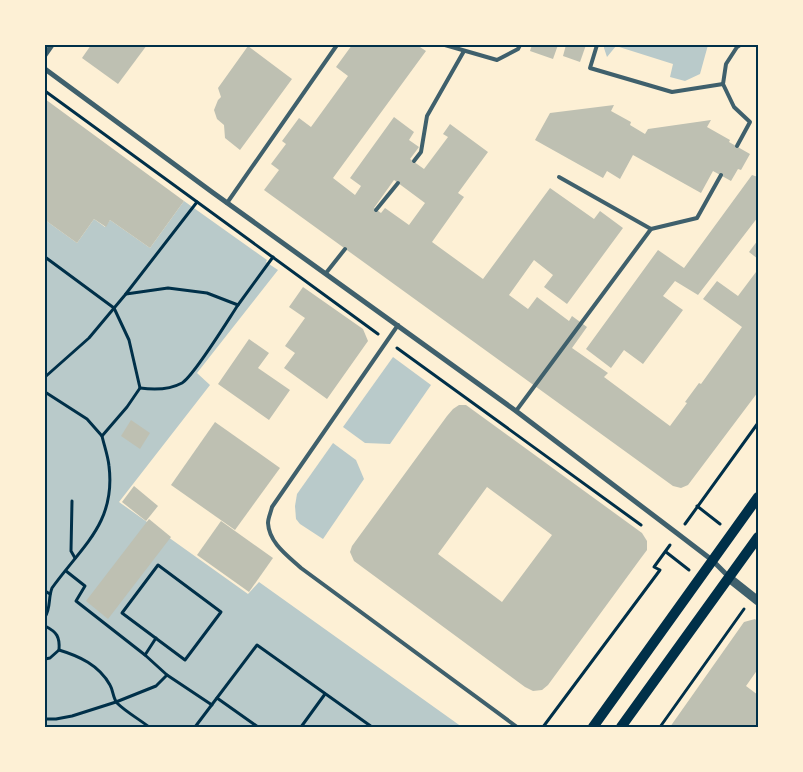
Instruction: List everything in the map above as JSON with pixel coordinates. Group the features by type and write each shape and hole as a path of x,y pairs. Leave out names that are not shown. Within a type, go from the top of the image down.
{"main road":[{"path":"592,727 758,496"},
{"path":"621,727 758,537"}],"street":[{"path":"45,54 52,45"},
{"path":"45,69 226,203 516,411 712,560 729,578 756,599"}],"lane":[{"path":"226,203 337,45"},
{"path":"445,45 497,60 518,49 520,45"},
{"path":"597,45 590,68 672,92 723,84"},
{"path":"737,146 750,122 734,107 723,84 726,64 740,45"},
{"path":"414,162 421,152 427,116 464,51"},
{"path":"516,411 651,229 697,218 720,175"},
{"path":"559,177 651,229"},
{"path":"376,210 398,183"},
{"path":"326,273 345,249"},
{"path":"398,325 272,507 268,523 272,536 280,548 301,568 517,727"}],"path":[{"path":"45,91 645,528"},
{"path":"45,377 89,338 197,202"},
{"path":"45,257 114,308 129,340 140,388 127,407 102,436"},
{"path":"140,388 155,390 183,383 273,257"},
{"path":"125,295 168,288 207,292 238,305"},
{"path":"45,392 87,419 102,436 109,464 110,492 108,506 102,522 50,594 50,607 45,617"},
{"path":"678,534 758,423"},
{"path":"72,501 71,551 75,559"},
{"path":"662,540 670,546"},
{"path":"543,727 660,570 654,567 666,552"},
{"path":"158,564 221,612 185,660 156,638 122,613 158,564"},
{"path":"66,571 85,586 76,601 167,674 212,705"},
{"path":"45,591 50,594"},
{"path":"660,727 756,599"},
{"path":"45,626 55,631 60,640 59,650 50,658 45,659"},
{"path":"145,655 156,638"},
{"path":"196,727 257,645 372,727"},
{"path":"59,650 80,656 90,664 106,678 116,702 148,727"},
{"path":"45,719 72,716 116,702 156,686 167,674"},
{"path":"301,727 325,694"},
{"path":"217,698 258,727"}],"shaded area":[{"path":"604,45 708,45 700,74 685,81 670,77 673,64 616,46 607,57"},
{"path":"184,201 267,260 266,262 278,270 197,373 210,385 119,502 248,594 259,582 462,727 45,727 45,220 77,243 94,219 105,227 110,220 150,248"},
{"path":"393,357 431,385 390,444 365,443 343,427"},
{"path":"333,443 356,460 364,479 323,539 300,524 296,519 295,506 297,494"}],"building":[{"path":"91,45 147,45 118,84 82,58"},
{"path":"352,45 362,47 363,45 417,45 426,51 333,178 355,195 361,186 350,178 394,117 414,132 409,140 419,147 410,159 424,169 448,137 443,134 450,124 488,152 458,193 464,197 432,242 483,279 550,188 594,219 600,211 623,228 567,304 544,287 553,275 534,260 509,295 528,309 537,297 569,321 572,316 587,327 572,348 608,373 604,377 670,426 687,403 685,402 699,383 701,384 742,327 703,299 717,281 738,296 756,272 758,274 758,392 688,485 681,488 673,486 264,190 279,170 271,164 286,144 282,141 299,118 311,127 348,76 336,67","holes":["394,180 425,203 409,225 385,208 381,213 374,208"]},
{"path":"532,45 558,45 553,59 530,51"},
{"path":"566,45 586,45 580,62 563,56"},
{"path":"248,46 292,79 240,150 225,138 224,125 217,119 214,110 221,97 218,88"},
{"path":"45,99 184,201 150,248 110,220 106,227 94,219 77,243 45,220"},
{"path":"614,105 611,111 631,122 630,125 645,134 648,129 711,120 707,127 750,154 741,170 738,169 731,181 713,171 701,193 633,155 620,179 607,171 603,178 535,140 550,113"},
{"path":"752,175 758,177 758,217 698,295 675,281 663,296 683,310 643,364 624,350 611,368 586,349 658,250 684,268"},
{"path":"758,240 758,259 749,252"},
{"path":"303,287 363,329 368,341 327,399 284,368 295,353 285,346 305,318 289,307"},
{"path":"249,339 269,353 258,368 290,390 269,420 218,384"},
{"path":"459,405 466,405 642,533 647,541 647,550 548,685 542,690 533,691 525,687 354,561 350,552 352,546 453,409","holes":["487,487 552,535 502,602 438,554"]},
{"path":"131,420 150,433 140,449 121,436"},
{"path":"215,422 280,468 235,530 171,485"},
{"path":"134,486 158,506 146,521 122,502"},
{"path":"149,519 171,537 108,619 86,601"},
{"path":"221,521 273,558 249,592 197,555"},
{"path":"755,619 758,622 758,669 746,686 758,695 758,727 670,727 744,622"}]}
